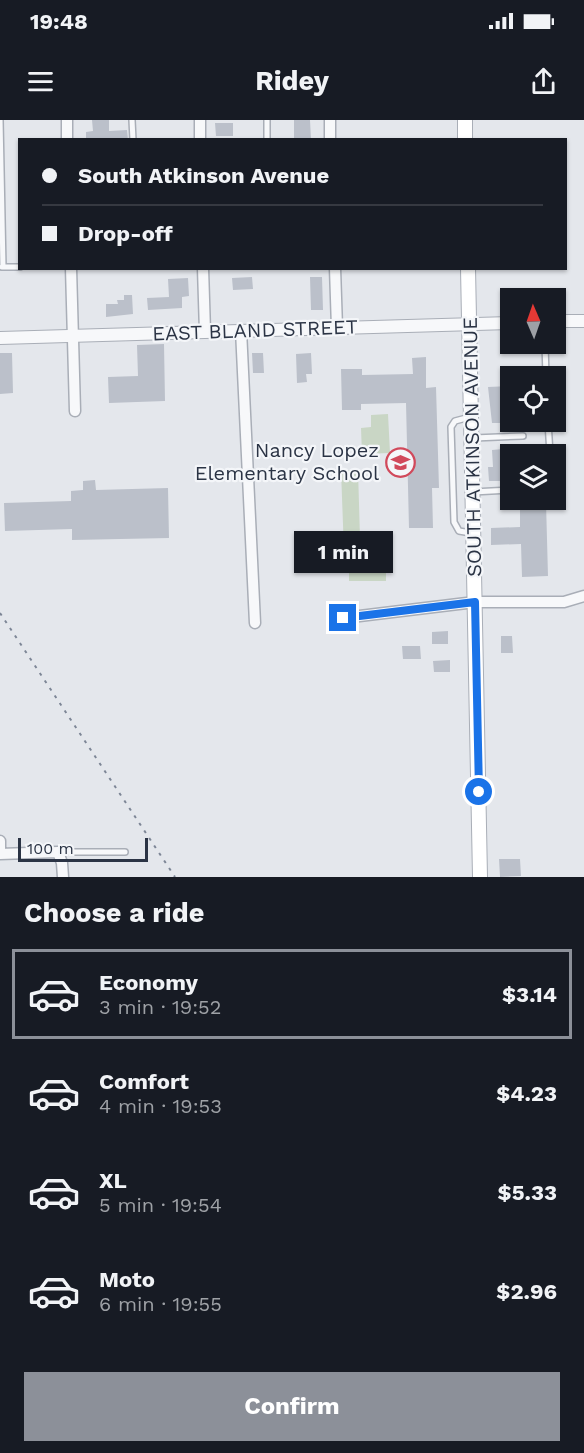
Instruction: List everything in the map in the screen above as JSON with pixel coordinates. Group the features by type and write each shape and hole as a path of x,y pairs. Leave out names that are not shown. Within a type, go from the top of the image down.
{"main road":[{"path":"465,120 465,138"},
{"name":"SOUTH ATKINSON AVENUE","path":"468,270 480,877"}],"street":[{"path":"67,120 67,138"},
{"path":"200,120 200,138"},
{"path":"330,120 330,138"},
{"path":"71,270 75,411"},
{"path":"203,270 205,332"},
{"path":"335,270 337,328"},
{"path":"566,321 584,321"},
{"name":"EAST BLAND STREET","path":"0,338 500,323"},
{"path":"241,330 255,623"},
{"path":"343,618 475,602 564,602 584,596"},
{"path":"0,841 0,854 58,852 63,877"}],"lane":[{"path":"0,120 1,268 18,267"},
{"path":"132,120 133,138"},
{"path":"267,120 267,138"},
{"path":"471,417 455,421 451,427 454,522 459,531 474,533"},
{"path":"472,438 523,436"},
{"path":"473,492 500,491"},
{"path":"58,852 125,852"}],"green space":[{"path":"388,414 390,453 362,454 361,428 371,427 371,415"},
{"path":"341,470 358,470 360,538 352,539 352,551 344,552"},
{"path":"386,560 386,581 349,581 349,561"}],"building":[{"path":"92,120 109,120 109,131 127,130 128,138 86,138 86,132 93,131"},
{"path":"294,120 310,120 311,138 294,138"},
{"path":"215,123 233,123 233,136 216,136"},
{"path":"252,277 253,289 233,290 232,278"},
{"path":"310,277 322,277 323,310 311,310"},
{"path":"188,278 189,296 182,297 182,308 148,310 147,298 169,297 168,279"},
{"path":"124,295 132,295 133,314 106,317 106,304 118,304 117,300 124,300"},
{"path":"164,344 165,401 109,403 108,377 138,376 137,345"},
{"path":"0,353 12,353 13,393 0,394"},
{"path":"252,353 263,353 264,373 253,373"},
{"path":"311,353 312,374 306,374 307,382 297,383 296,354"},
{"path":"426,357 426,388 436,387 439,488 432,488 433,528 409,528 406,403 361,404 361,410 342,410 341,369 362,369 362,375 413,374 412,358"},
{"path":"500,386 500,423 492,423 488,387"},
{"path":"500,449 500,481 489,481 488,467 493,467 492,450"},
{"path":"95,480 96,490 168,488 169,538 72,540 72,529 5,531 4,503 71,501 71,491 83,490 83,481"},
{"path":"520,510 546,510 548,576 522,577 521,544 491,545 491,528 520,527"},
{"path":"448,631 448,644 432,644 432,632"},
{"path":"501,636 512,636 513,653 501,653"},
{"path":"402,646 420,646 421,659 403,659"},
{"path":"450,660 450,672 434,672 433,661"},
{"path":"499,859 520,859 521,876 500,877"}],"railway":[{"path":"0,613 175,877"}],"place":[{"name":"Nancy Lopez Elementary School","path":"400,462"}],"route":[{"path":"343,618 475,602 479,792"}]}
